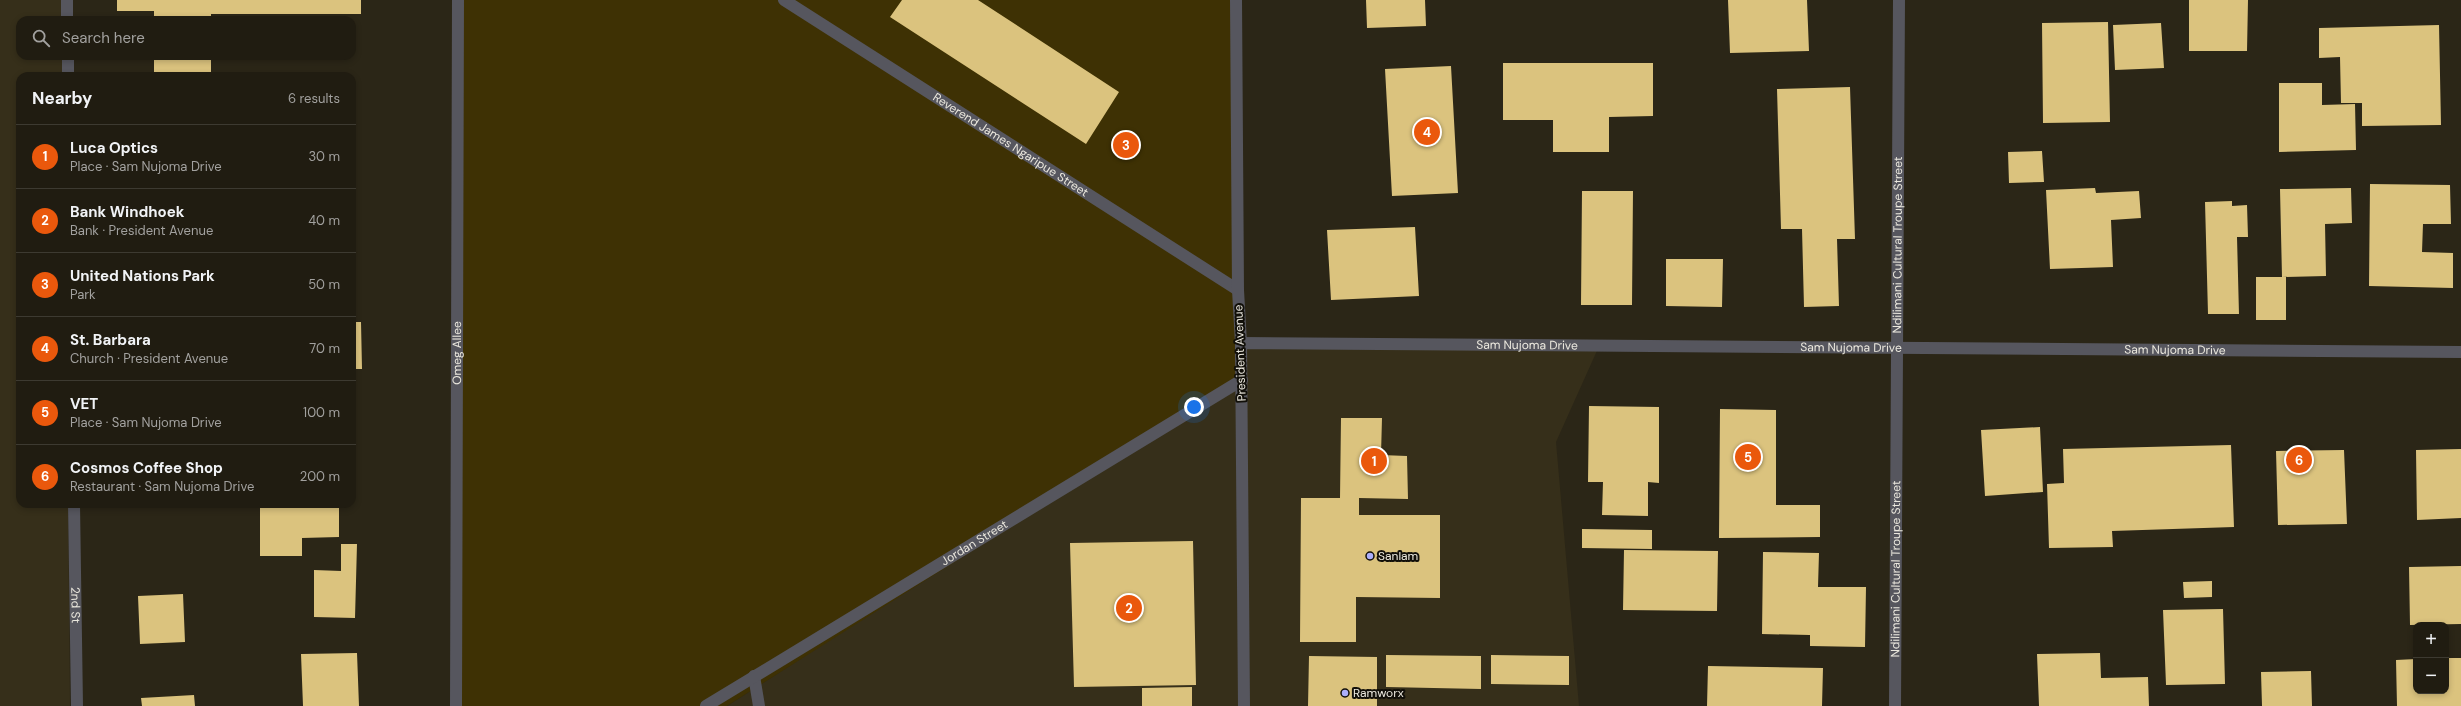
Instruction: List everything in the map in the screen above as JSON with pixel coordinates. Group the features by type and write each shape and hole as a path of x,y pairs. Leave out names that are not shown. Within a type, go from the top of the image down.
{"street":[{"path":"67,0 67,16"},
{"name":"Omeg Allee","path":"456,706 458,0"},
{"name":"Reverend James Ngaripue Street","path":"784,0 1238,290"},
{"name":"President Avenue","path":"1236,0 1238,290 1242,380 1244,706"},
{"name":"Ndilimani Cultural Troupe Street","path":"1895,706 1899,0"},
{"path":"68,60 68,72"},
{"name":"Sam Nujoma Drive","path":"1241,343 2461,352"},
{"name":"Jordan Street","path":"706,706 1242,380"},
{"name":"2nd St","path":"74,508 77,706"},
{"path":"754,676 759,706"}],"shaded area":[{"path":"0,0 65,0 66,16 16,16 16,60 66,60 66,72 16,72 16,508 68,508 70,706 0,706"},
{"path":"458,0 1242,0 1242,380 727,706 456,706"},
{"path":"1241,343 1600,344 1556,442 1579,706 727,706 928,577"}],"building":[{"path":"117,0 361,0 361,14 211,14 211,16 154,16 154,11 117,11"},
{"path":"902,0 978,0 1119,92 1086,144 890,17"},
{"path":"1366,0 1425,0 1426,26 1367,28"},
{"path":"1728,0 1807,0 1809,51 1730,53"},
{"path":"2189,0 2248,0 2247,51 2189,51"},
{"path":"2108,22 2110,122 2043,123 2042,23"},
{"path":"2161,23 2164,68 2115,70 2113,25"},
{"path":"2439,25 2441,125 2362,126 2362,103 2341,103 2340,57 2319,58 2319,28"},
{"path":"154,60 211,60 211,72 154,72"},
{"path":"1503,63 1653,63 1653,116 1609,117 1609,152 1553,152 1553,120 1503,120"},
{"path":"1451,66 1458,193 1392,196 1385,69"},
{"path":"2279,83 2322,83 2322,105 2355,104 2356,150 2279,152"},
{"path":"1850,87 1855,239 1837,239 1839,306 1804,307 1802,229 1781,229 1777,89"},
{"path":"2042,151 2044,182 2009,183 2008,152"},
{"path":"2370,184 2450,185 2451,224 2423,224 2422,252 2453,253 2453,288 2369,286"},
{"path":"2095,188 2096,193 2139,191 2141,218 2111,220 2113,267 2050,269 2046,190"},
{"path":"2351,188 2352,223 2325,224 2326,276 2282,277 2280,189"},
{"path":"1582,191 1633,191 1632,305 1581,305"},
{"path":"2232,201 2232,206 2247,205 2248,237 2237,237 2239,314 2208,314 2205,202"},
{"path":"1415,227 1419,296 1331,300 1327,230"},
{"path":"1666,259 1723,259 1722,307 1666,306"},
{"path":"2256,277 2286,277 2286,320 2256,320"},
{"path":"356,322 361,322 362,369 356,369"},
{"path":"1589,406 1659,407 1659,483 1648,482 1648,516 1602,515 1603,482 1588,482"},
{"path":"1720,409 1776,410 1776,505 1820,505 1820,537 1719,538"},
{"name":"Sanlam","path":"1341,418 1382,418 1381,455 1407,456 1408,499 1359,498 1359,515 1440,515 1440,598 1356,597 1356,642 1300,642 1301,498 1340,498"},
{"path":"2040,427 2043,492 1985,496 1981,430"},
{"path":"2231,445 2234,527 2112,531 2113,547 2049,548 2047,484 2064,483 2063,449"},
{"path":"2461,449 2461,518 2417,520 2416,450"},
{"path":"2344,450 2347,524 2278,525 2276,451"},
{"path":"260,508 339,508 339,537 302,538 302,556 260,556"},
{"path":"1582,529 1652,530 1652,549 1582,548"},
{"path":"1193,541 1196,685 1074,687 1070,543"},
{"path":"341,544 357,544 355,618 314,617 314,570 341,571"},
{"path":"1624,550 1718,551 1717,611 1623,610"},
{"path":"1763,552 1819,553 1818,587 1866,587 1865,647 1810,646 1810,635 1762,634"},
{"path":"2461,566 2461,624 2449,624 2449,622 2413,622 2413,625 2410,625 2409,567"},
{"path":"2212,581 2212,597 2184,598 2183,582"},
{"path":"183,594 185,642 140,644 138,596"},
{"path":"2223,609 2225,684 2166,685 2163,610"},
{"path":"357,653 359,706 303,706 301,654"},
{"path":"2100,653 2101,678 2148,677 2149,706 2039,706 2037,654"},
{"path":"1386,655 1481,656 1481,689 1386,687"},
{"path":"1491,655 1569,656 1569,685 1491,684"},
{"path":"1309,656 1377,657 1377,706 1308,706"},
{"path":"2449,658 2461,658 2461,706 2397,706 2396,660 2413,659 2413,694 2449,694"},
{"path":"1708,666 1823,668 1822,706 1707,706"},
{"path":"2311,671 2312,706 2262,706 2261,672"},
{"path":"1192,687 1192,706 1142,706 1142,688"},
{"path":"194,695 195,706 142,706 141,698"}],"place":[{"name":"St. Barbara","path":"1427,132"},
{"name":"United Nations Park","path":"1126,145"},
{"name":"VET","path":"1748,457"},
{"name":"Cosmos Coffee Shop","path":"2299,460"},
{"name":"Luca Optics","path":"1374,461"},
{"name":"Sanlam","path":"1370,556"},
{"name":"Bank Windhoek","path":"1129,608"},
{"name":"Ramworx","path":"1345,693"}]}
